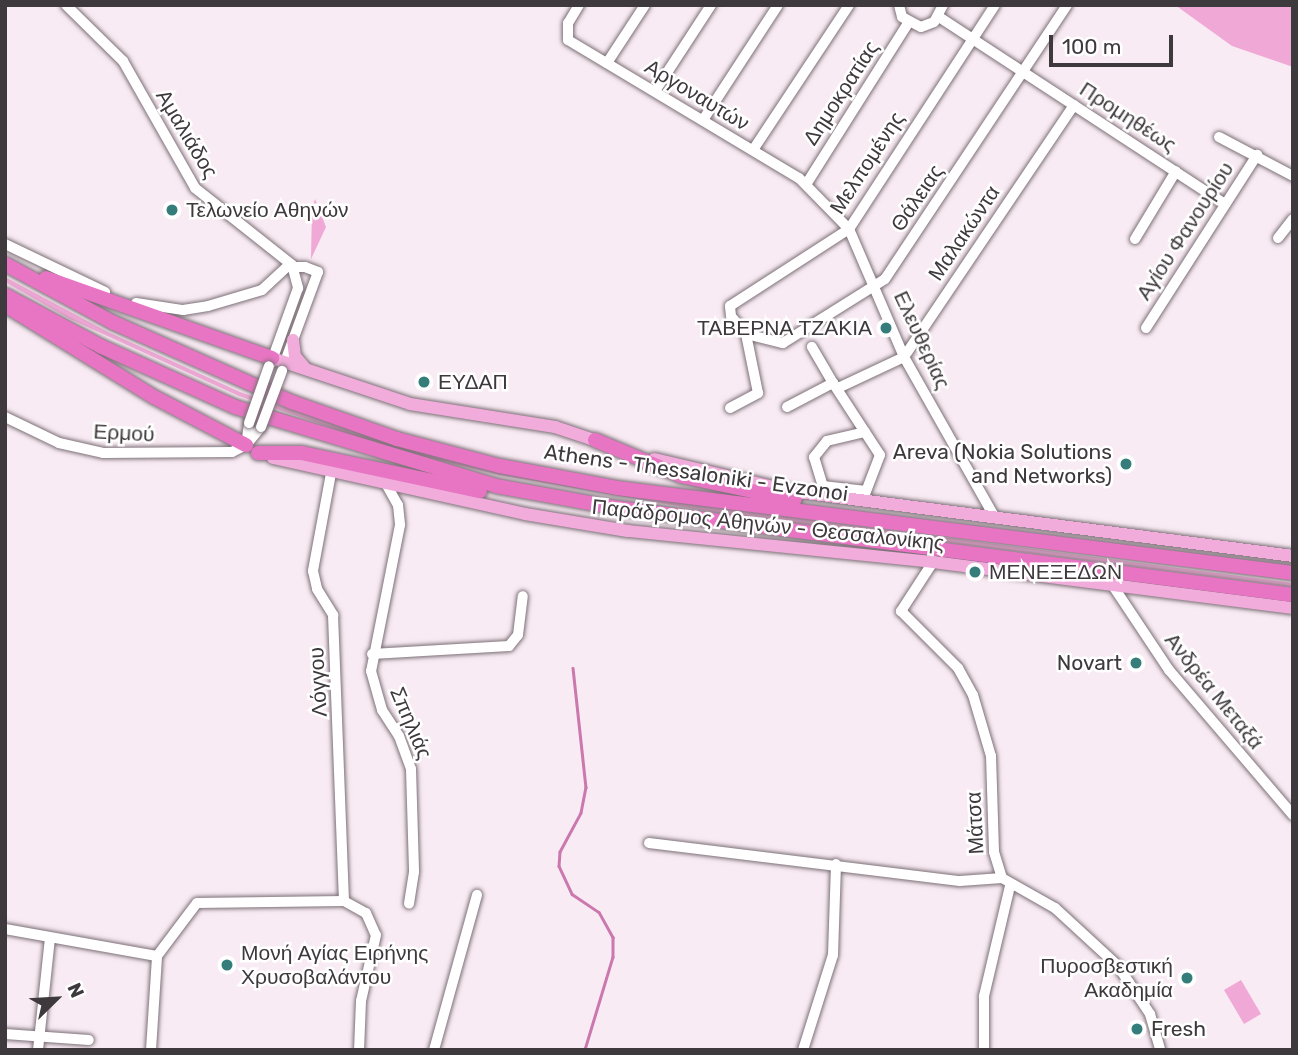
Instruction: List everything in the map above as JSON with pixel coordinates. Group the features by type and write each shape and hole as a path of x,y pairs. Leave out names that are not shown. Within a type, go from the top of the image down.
{"highway":[{"path":"5,262 106,303 277,364"},
{"name":"Athens - Thessaloniki - Evzonoi","path":"5,262 76,304 207,366 292,402 397,439 500,466 617,488 841,513 1293,573"},
{"name":"Athens - Thessaloniki - Evzonoi","path":"5,295 148,369 282,424 439,471 567,499 1293,595"},
{"path":"5,305 154,397 252,449 302,453 496,494 567,499"},
{"path":"595,440 681,476 841,513"}],"main road":[{"path":"293,340 295,356 305,368"},
{"name":"Παράδρομος Αθηνών - Θεσσαλονίκης","path":"277,364 305,368 410,404 555,427 728,478 864,495 995,518 1293,556"},
{"name":"Παράδρομος Αθηνών - Θεσσαλονίκης","path":"252,449 575,523 933,562 1293,608"}],"street":[{"name":"Αμαλιάδος","path":"66,5 122,61 195,188 292,265"},
{"name":"Αργοναυτών","path":"579,5 568,23 568,40 807,183"},
{"path":"607,63 645,5"},
{"path":"655,91 711,5"},
{"path":"703,120 778,5"},
{"path":"753,150 849,5"},
{"path":"899,5 908,23 928,26 939,17 943,5"},
{"name":"Μελπομένης","path":"746,334 731,316 734,303 849,229 995,5"},
{"name":"Θάλειας","path":"746,334 783,343 877,288 1067,5"},
{"name":"Προμηθέως","path":"939,17 1225,204"},
{"name":"Δημοκρατίας","path":"807,183 908,23"},
{"name":"Μαλακώντα","path":"904,356 1074,105"},
{"path":"1219,137 1293,176"},
{"name":"Αγίου Φανουρίου","path":"1146,328 1257,155"},
{"path":"1135,239 1176,172"},
{"name":"Ελευθερίας","path":"807,183 849,229 877,288 904,356 995,518"},
{"path":"1278,238 1293,219"},
{"path":"5,244 122,299 165,309 208,306 255,293 292,265"},
{"path":"252,449 249,423 277,364 293,340 318,272 292,265"},
{"path":"252,449 261,426 298,288 292,265"},
{"path":"730,408 758,393 746,334"},
{"path":"812,348 880,455 864,495 823,486 814,457 827,441 865,432"},
{"path":"787,407 904,356"},
{"name":"Ερμού","path":"5,417 59,443 103,453 204,454 252,449"},
{"name":"Λόγγου","path":"332,468 313,571 317,589 334,615 344,901"},
{"name":"Σπηλιάς","path":"384,480 398,505 400,525 372,654 376,696 399,736 412,779 414,872 409,904"},
{"name":"Μάτσα","path":"933,562 901,611 958,668 973,695 991,755 994,852 1006,882"},
{"name":"Ανδρέα Μεταξά","path":"1113,586 1169,670 1293,815"},
{"path":"372,654 509,646 518,635 523,596"},
{"path":"649,843 960,881 1006,882 1055,908 1118,967 1150,1013 1160,1050"},
{"path":"803,1050 832,954 836,864"},
{"path":"984,1050 984,996 1006,882"},
{"path":"434,1050 477,895"},
{"path":"151,1050 157,956 197,903 344,901 366,913 376,935 361,1001 359,1050"},
{"path":"5,929 157,956"},
{"path":"38,1050 50,938"},
{"path":"5,1034 89,1040"}],"shaded area":[{"path":"1175,5 1293,5 1293,67 1232,46"},
{"path":"315,199 326,227 311,259 312,210"},
{"path":"5,277 108,332 240,392 396,445 500,471 615,494 1293,583 1293,587 718,513 499,475 396,450 239,396 70,319 5,282"},
{"path":"1241,980 1261,1014 1244,1024 1224,990"}],"waterway":[{"path":"573,668 586,787 581,813 560,852 559,866 572,894 599,912 613,937 613,957 585,1050"}],"place":[{"name":"Τελωνείο Αθηνών","path":"172,210"},
{"name":"ΤΑΒΕΡΝΑ ΤΖΑΚΙΑ","path":"886,328"},
{"name":"ΕΥΔΑΠ","path":"424,382"},
{"name":"Areva (Nokia Solutions and Networks)","path":"1126,464"},
{"name":"ΜΕΝΕΞΕΔΩΝ","path":"975,572"},
{"name":"Novart","path":"1136,663"},
{"name":"Μονή Αγίας Ειρήνης Χρυσοβαλάντου","path":"227,965"},
{"name":"Πυροσβεστική Ακαδημία","path":"1187,978"},
{"name":"Fresh","path":"1137,1029"}]}
